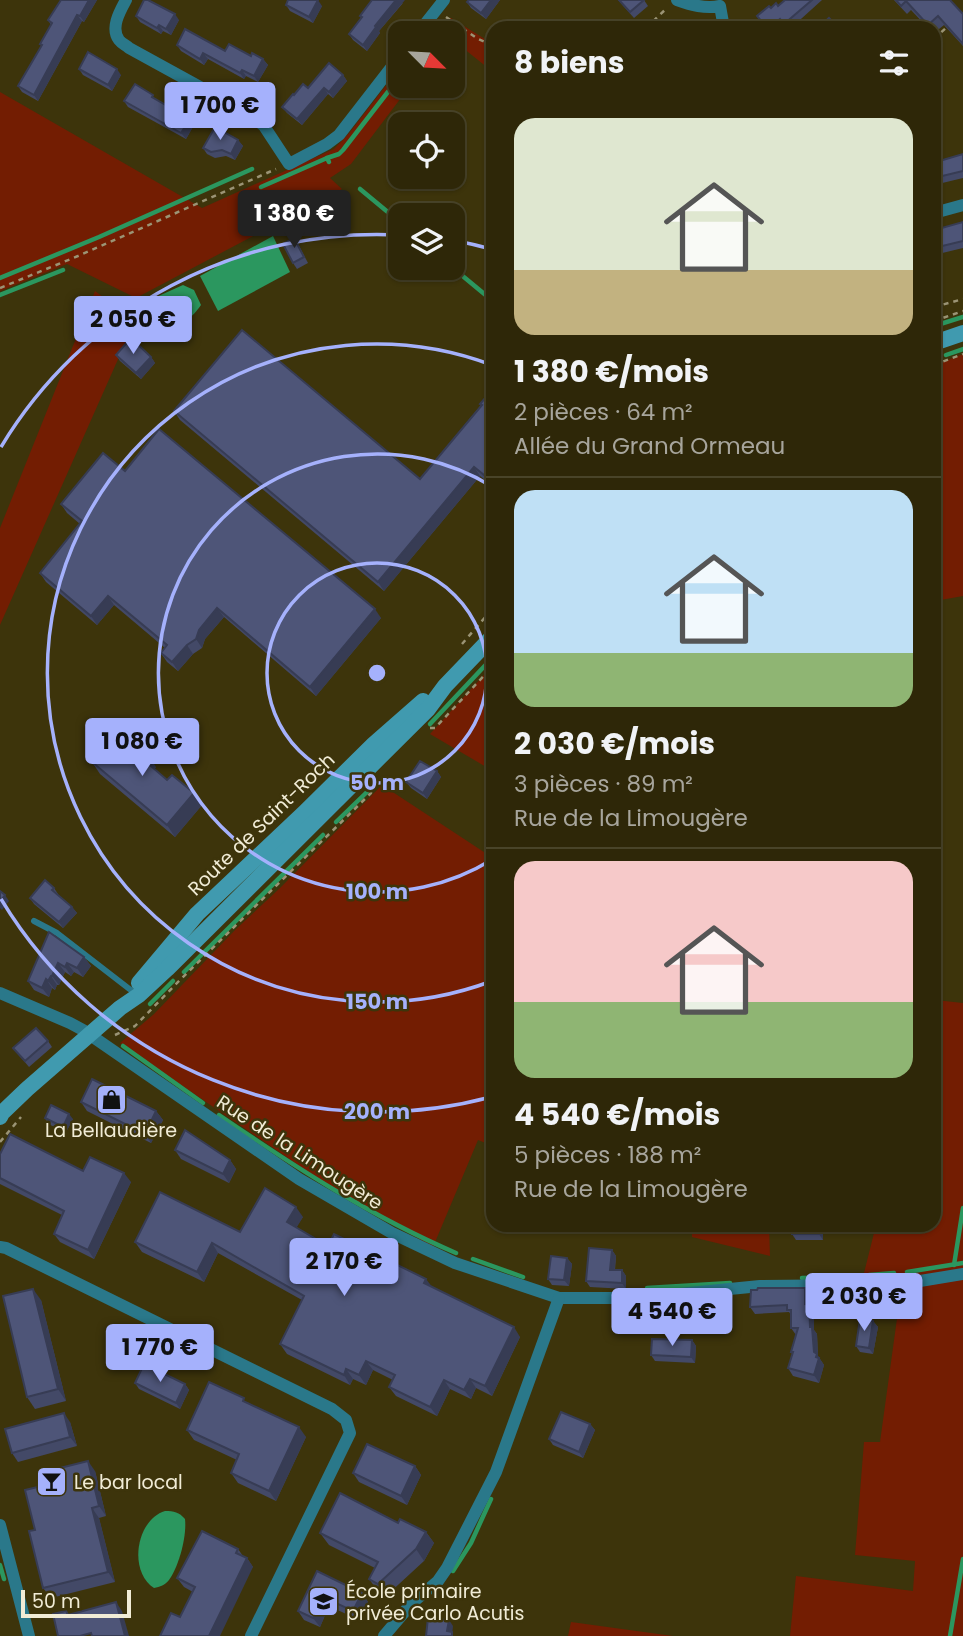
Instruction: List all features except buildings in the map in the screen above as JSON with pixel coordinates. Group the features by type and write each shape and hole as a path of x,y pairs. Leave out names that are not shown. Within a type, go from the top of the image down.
{"street":[{"path":"126,0 118,14 116,29 119,40 251,115 264,125 289,164 339,135 388,72"},
{"path":"675,0 711,8 733,0"},
{"path":"427,21 440,5"},
{"path":"720,6 723,21"},
{"path":"941,211 963,205"},
{"path":"941,340 963,333"},
{"name":"Route de Saint-Roch","path":"1,1114 88,1034 158,978 428,709 445,686 486,643"},
{"name":"Route de Saint-Roch","path":"120,1009 197,914 374,744 422,702 445,686"},
{"name":"Rue de la Limougère","path":"0,993 88,1034 299,1179 392,1233 456,1263 559,1298 639,1298 760,1286 914,1282 963,1274"},
{"path":"0,1247 332,1409 346,1420 350,1433 251,1636"},
{"path":"384,1636 412,1603 438,1581 447,1568 496,1472 559,1298"},
{"path":"0,1525 29,1636"}],"lane":[{"path":"34,921 57,933 132,991"}],"path":[{"path":"654,21 675,0"},
{"path":"440,5 478,39 486,42"},
{"path":"941,32 954,20"},
{"path":"0,288 289,164"},
{"path":"941,305 963,299"},
{"path":"941,317 963,311"},
{"path":"941,362 963,354"},
{"path":"115,1035 135,1026 180,980"}],"shaded area":[{"path":"451,18 456,21 434,21"},
{"path":"466,27 486,40 486,66 466,50"},
{"path":"388,83 388,98 401,98 351,164 330,178 342,189 136,298 67,264 0,291 0,92 202,208 334,149"},
{"path":"273,236 290,272 218,311 200,276"},
{"path":"183,285 194,290 201,305 184,322 161,326 141,309 143,303"},
{"path":"95,291 135,321 0,625 0,528"},
{"path":"963,354 963,596 941,600 941,363"},
{"path":"486,673 486,767 430,734"},
{"path":"382,785 486,853 486,1143 478,1140 433,1247 339,1193 120,1043 154,1014 235,930"},
{"path":"941,1001 963,1003 963,1636 790,1636 796,1576 913,1591 915,1561 855,1555 864,1442 880,1442 903,1275 863,1277 874,1232 941,1232"},
{"path":"692,1232 769,1232 770,1256 692,1237"},
{"path":"165,1511 176,1512 185,1519 185,1534 173,1574 166,1583 154,1588 141,1570 139,1546 147,1524"},
{"path":"571,1622 673,1636 568,1636"}],"waterway":[{"path":"327,158 343,150 388,92"},
{"path":"261,187 327,158 329,162"},
{"path":"0,278 252,169"},
{"path":"360,189 388,212"},
{"path":"0,295 63,270"},
{"path":"465,278 486,295"},
{"path":"941,324 963,317"},
{"path":"946,355 963,349"},
{"path":"430,724 486,664"},
{"path":"336,822 367,792"},
{"path":"184,972 323,835"},
{"path":"150,1004 173,981"},
{"path":"123,1046 203,1103"},
{"path":"219,1115 335,1190 394,1224 456,1253"},
{"path":"954,1265 963,1208"},
{"path":"473,1259 523,1277"},
{"path":"907,1272 963,1263"},
{"path":"869,1275 894,1273"},
{"path":"802,1278 847,1277"},
{"path":"647,1288 730,1283"},
{"path":"453,1571 471,1543 491,1499"},
{"path":"950,1636 963,1559"},
{"path":"0,1565 4,1579"}],"place":[{"name":"La Bellaudière","path":"111,1099"},
{"name":"Le bar local","path":"51,1482"},
{"name":"École primaire privée Carlo Acutis","path":"323,1602"}]}
